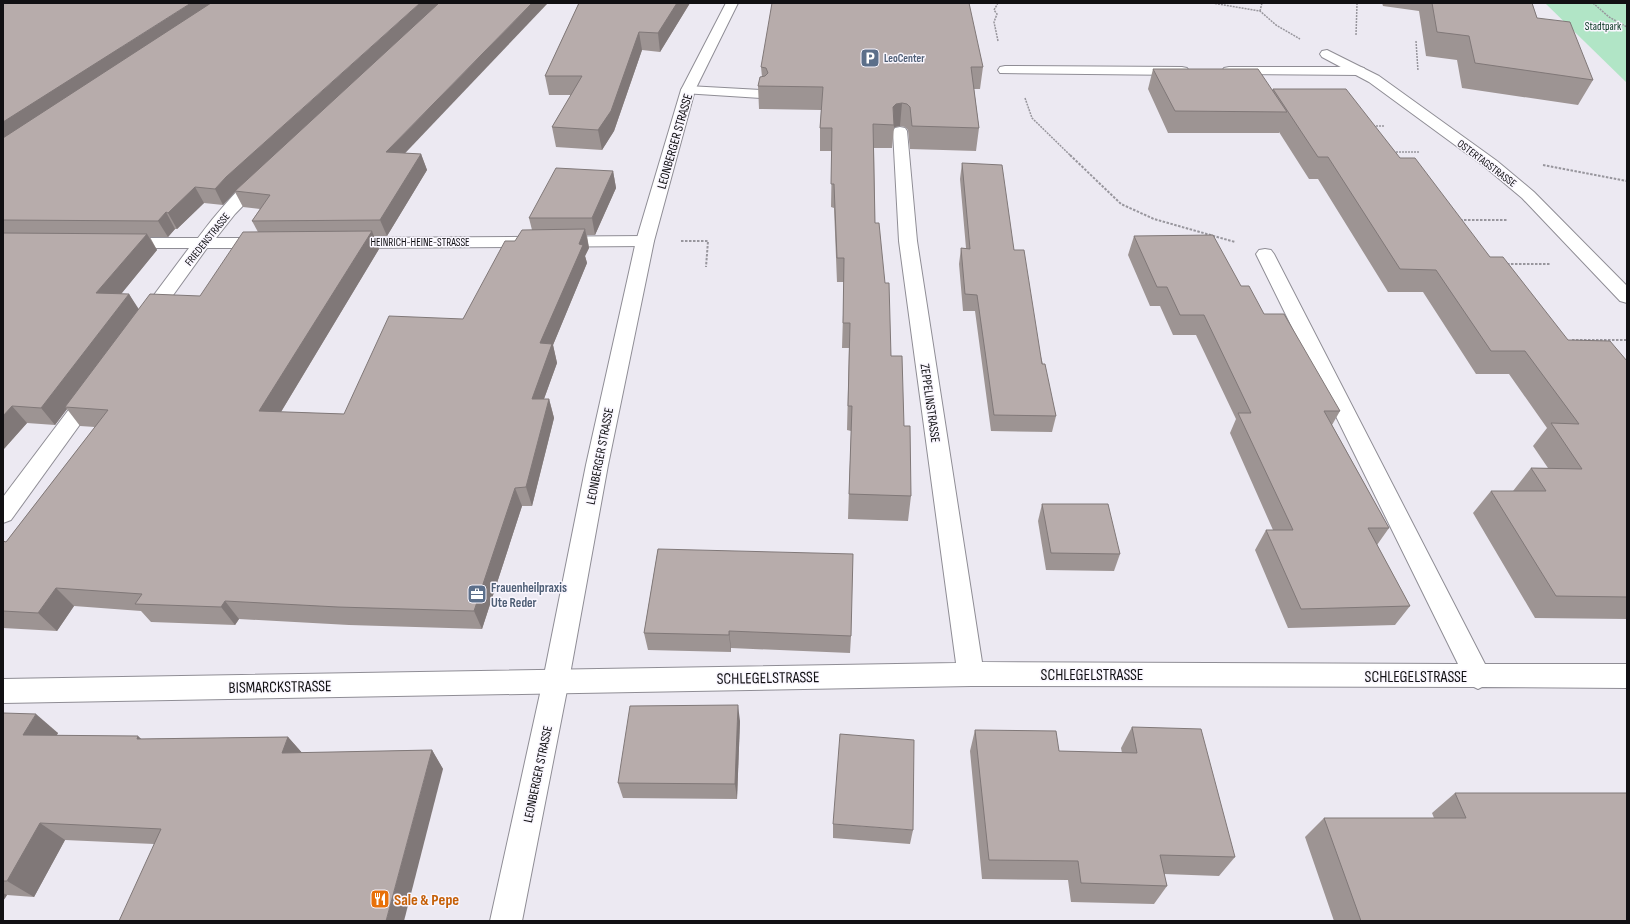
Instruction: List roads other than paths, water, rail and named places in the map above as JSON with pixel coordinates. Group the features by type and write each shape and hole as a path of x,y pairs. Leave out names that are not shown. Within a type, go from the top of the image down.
{"street":[{"name":"LEONBERGER STRASSE","path":"506,921 556,680 597,465 645,241 688,90 732,3"},
{"name":"OSTERTAGSTRASSE","path":"1327,54 1374,79 1491,164 1528,195 1627,297"},
{"path":"1005,70 1194,71"},
{"path":"1218,71 1359,71"},
{"path":"688,90 761,94"},
{"name":"ZEPPELINSTRASSE","path":"900,131 908,241 971,674"},
{"name":"FRIEDENSTRASSE","path":"135,334 201,244 241,197 276,165"},
{"name":"HEINRICH-HEINE-STRASSE","path":"328,243 645,241"},
{"path":"106,243 280,243"},
{"path":"1265,254 1478,676"},
{"path":"3,514 102,379"},
{"name":"SCHLEGELSTRASSE","path":"556,680 971,674 1627,676"},
{"name":"BISMARCKSTRASSE","path":"3,691 556,680"}],"place":[{"name":"LeoCenter","path":"870,58"},
{"name":"Frauenheilpraxis Ute Reder","path":"477,594"},
{"name":"Sale & Pepe","path":"380,899"}],"park label":[{"name":"Stadtpark","path":"1603,26"}]}
